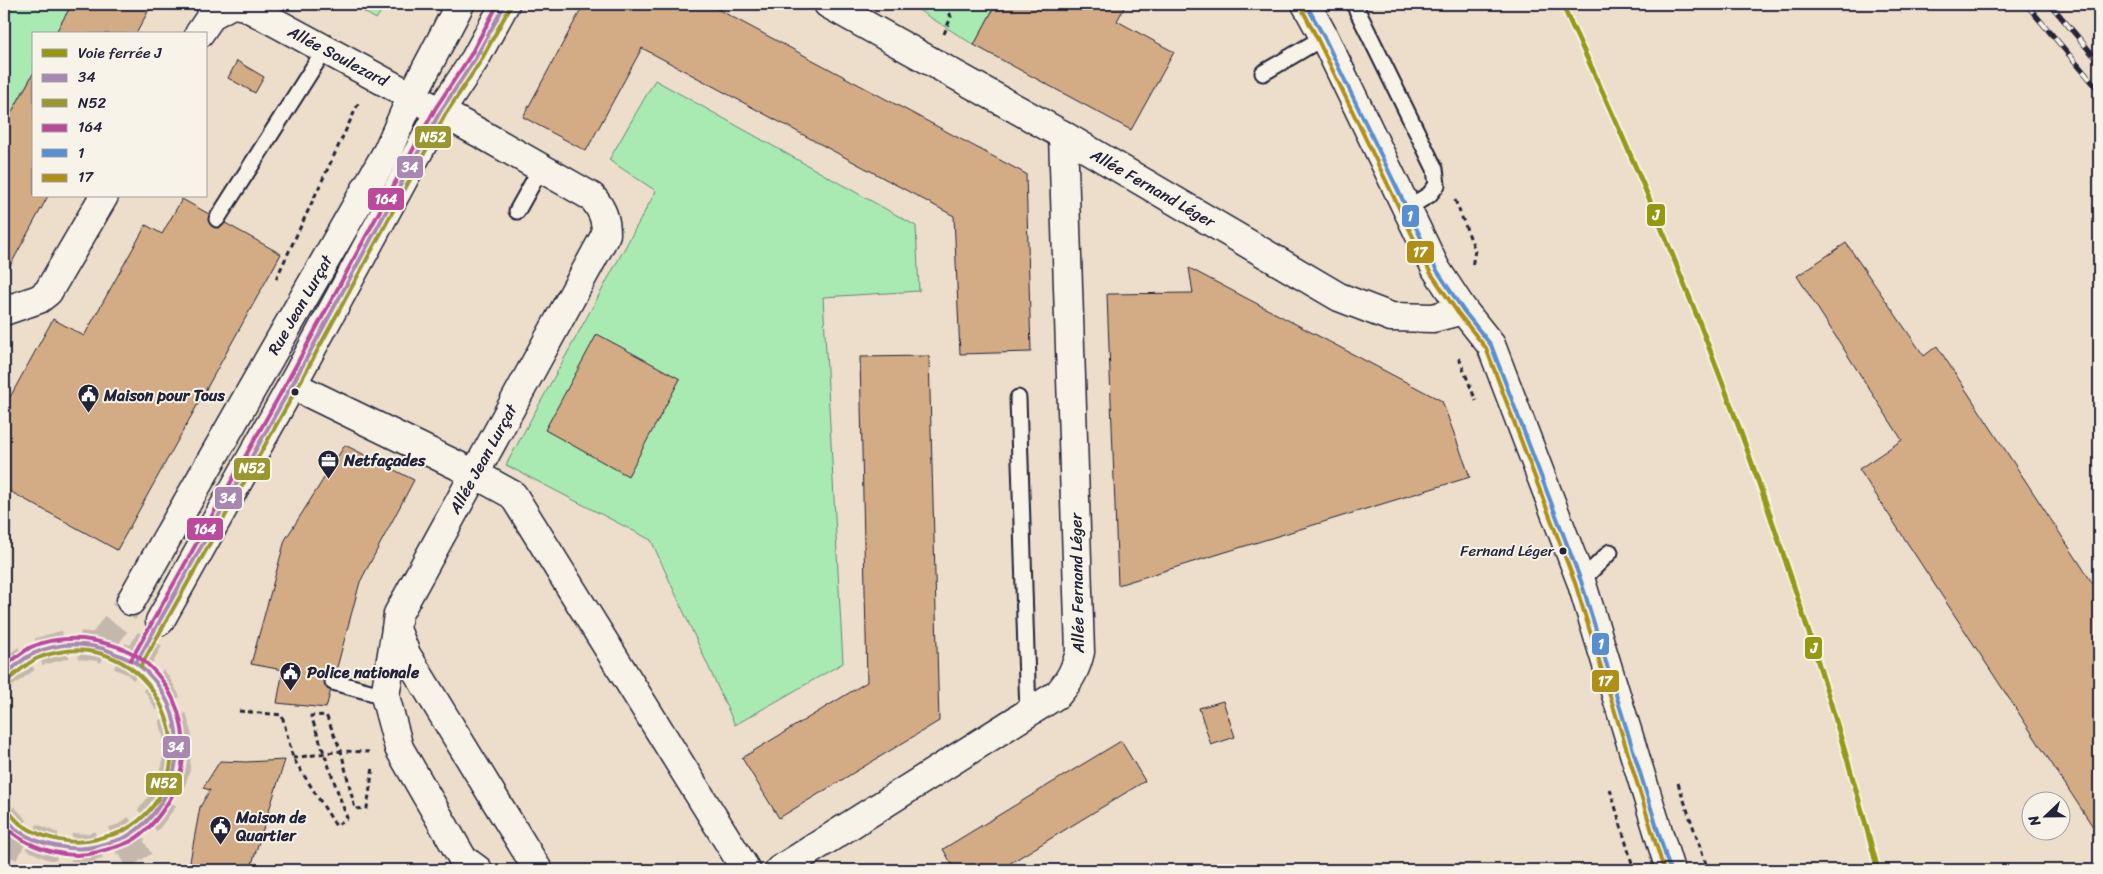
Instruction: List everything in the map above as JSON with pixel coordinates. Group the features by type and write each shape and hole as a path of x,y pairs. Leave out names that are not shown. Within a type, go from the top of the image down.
{"street":[{"name":"Allée Soulezard","path":"200,32 212,15 223,7 233,4 245,6 440,112"},
{"name":"Rue Jean Lurçat","path":"131,601 388,152 412,96 460,4"},
{"name":"Rue Jean Lurçat","path":"160,621 292,385 440,112 475,59 505,4"},
{"name":"Allée Fernand Léger","path":"828,4 1063,135 1339,296 1391,317 1433,318 1463,310"},
{"path":"1306,4 1324,37 1436,269 1463,310 1490,344 1581,581 1670,870"},
{"name":"Allée Jean Lurçat","path":"386,696 398,614 606,234 606,220 601,208 592,197 440,112"},
{"name":"Allée Fernand Léger","path":"779,870 1058,694 1071,680 1077,667 1080,652 1063,135"},
{"path":"4,311 39,299 48,292 103,198"},
{"path":"292,385 475,474 513,495 746,870"},
{"path":"396,630 406,654 538,870"},
{"path":"386,696 387,751 463,859 478,870"}],"lane":[{"path":"1354,4 1435,169 1437,185 1429,195 1407,208"},
{"path":"1263,73 1324,37"},
{"path":"217,219 326,49"},
{"path":"517,211 541,168"},
{"path":"1018,398 1028,714"},
{"path":"1581,581 1610,552"},
{"path":"333,682 386,696"}],"path":[{"path":"1435,169 1448,181 1475,250 1463,310"},
{"path":"1433,318 1461,362 1479,408"},
{"path":"239,711 282,715 293,758 336,826 347,818 324,753 311,716 326,715 341,751 355,809 367,808 387,751 341,751 324,753 293,758"},
{"path":"1609,786 1634,870"}],"green space":[{"path":"4,4 72,4 56,32 32,32 32,76 4,126"},
{"path":"351,4 386,4 376,19"},
{"path":"909,4 996,4 974,45"},
{"path":"655,80 916,226 919,291 823,297 843,663 735,725 651,540 506,465 656,191 609,160"}],"building":[{"path":"72,4 152,4 137,32 56,32"},
{"path":"584,4 708,4 1026,174 1031,352 960,354 954,216 642,48 586,151 523,117"},
{"path":"996,4 1126,4 1117,21 1174,52 1131,130 974,45"},
{"path":"237,61 264,77 255,93 228,78"},
{"path":"32,76 32,198 47,198 4,277 4,126"},
{"path":"182,199 281,254 117,550 4,488 4,408 53,319 84,336 146,225 162,234"},
{"path":"1846,243 1924,356 1937,346 2099,593 2099,836 1859,469 1902,440 1797,276"},
{"path":"1189,268 1442,401 1470,477 1118,585 1107,294 1193,293"},
{"path":"597,334 680,379 628,476 545,430"},
{"path":"929,356 939,721 779,818 742,758 867,682 860,357"},
{"path":"345,445 414,480 360,582 326,708 277,703 283,670 251,664 285,540"},
{"path":"1223,701 1235,737 1211,745 1199,708"},
{"path":"1121,741 1145,781 999,870 955,870 943,849"},
{"path":"285,760 250,870 201,870 189,867 200,807 210,790 203,788 220,761"}],"tunnel":[{"path":"100,647 131,601"},
{"path":"136,663 160,621"},
{"path":"4,675 34,653 67,644 100,647 136,663 157,684 171,709 178,738 176,768 167,795 149,819 125,837 89,848 52,846 17,830 4,816"},
{"path":"4,853 17,830"},
{"path":"125,837 145,870"}],"railway":[{"path":"2026,4 2099,90"},
{"path":"2050,4 2099,62"}],"rail line":[{"name":"J","path":"1562,4 1656,215 1740,430 1814,648 1878,870"}],"transit line":[{"name":"164","path":"131,660 287,382 435,109 470,56 498,4"},
{"name":"34","path":"136,663 292,385 440,112 475,59 505,4"},
{"name":"1","path":"1306,4 1324,37 1436,269 1463,310 1491,345 1581,581 1670,870"},
{"name":"N52","path":"141,666 297,388 445,115 480,62 510,7"},
{"name":"17","path":"1301,7 1430,272 1458,313 1486,348 1575,583 1664,870"},
{"name":"164","path":"4,667 31,647 57,640 90,640 113,645 127,651 140,658 156,673 168,690 177,709 182,730 183,751 181,772 174,792 163,810 147,829 120,846 86,854 60,853 35,846 23,840 4,825"},
{"name":"34","path":"4,675 31,655 44,649 64,645 93,646 128,659 136,663 155,681 168,703 175,727 177,753 172,777 162,801 147,821 126,837 88,848 67,848 45,843 25,835 15,828 4,816"},
{"name":"N52","path":"8,680 38,658 79,651 114,659 143,679 162,707 171,740 169,774 153,806 123,831 88,841 58,840 30,830 20,824 9,812"}],"place":[{"name":"Maison pour Tous","path":"88,414"},
{"name":"Netfaçades","path":"328,479"},
{"name":"Fernand Léger","path":"1563,551"},
{"name":"Police nationale","path":"291,691"},
{"name":"Maison de Quartier","path":"220,845"}]}
